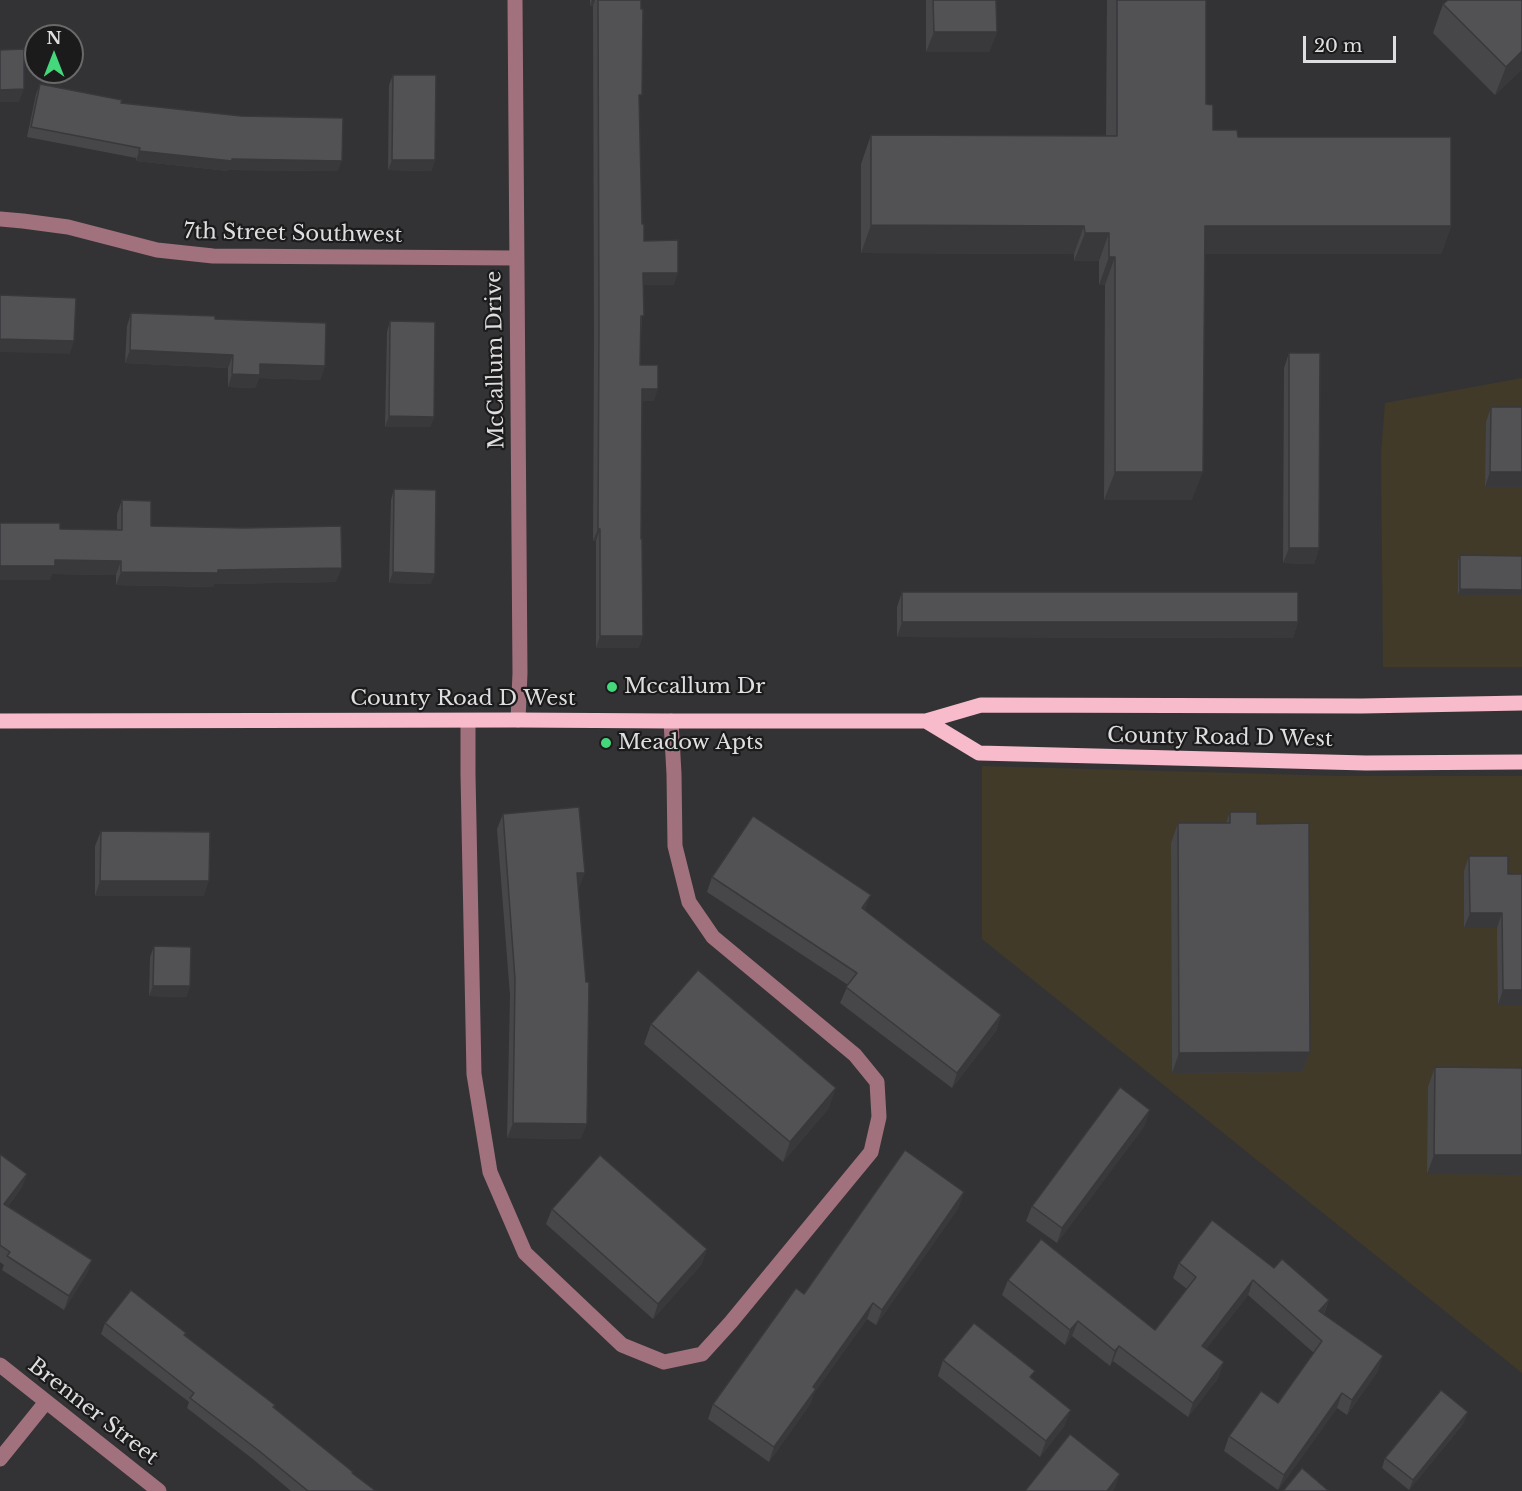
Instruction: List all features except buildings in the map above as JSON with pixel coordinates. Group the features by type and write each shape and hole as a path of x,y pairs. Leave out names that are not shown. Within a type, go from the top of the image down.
{"main road":[{"name":"County Road D West","path":"0,721 926,721 981,705 1362,706 1522,702"},
{"name":"County Road D West","path":"926,721 979,753 1366,763 1522,762"}],"street":[{"name":"McCallum Drive","path":"515,0 520,673 518,720"},
{"name":"7th Street Southwest","path":"0,219 68,227 157,250 213,256 516,258"},
{"path":"468,721 474,1074 490,1172 525,1253 622,1345 664,1362 702,1354 731,1322 871,1152 879,1117 877,1082 855,1055 713,937 689,902 675,846 671,721"},
{"name":"Brenner Street","path":"0,1365 159,1491"},
{"path":"0,1459 46,1402"}],"shaded area":[{"path":"1522,378 1522,667 1383,667 1381,454 1385,403"},
{"path":"982,766 1342,776 1522,776 1522,1373 982,939"}],"place":[{"name":"Mccallum Dr","path":"612,687"},
{"name":"Meadow Apts","path":"606,743"}]}
